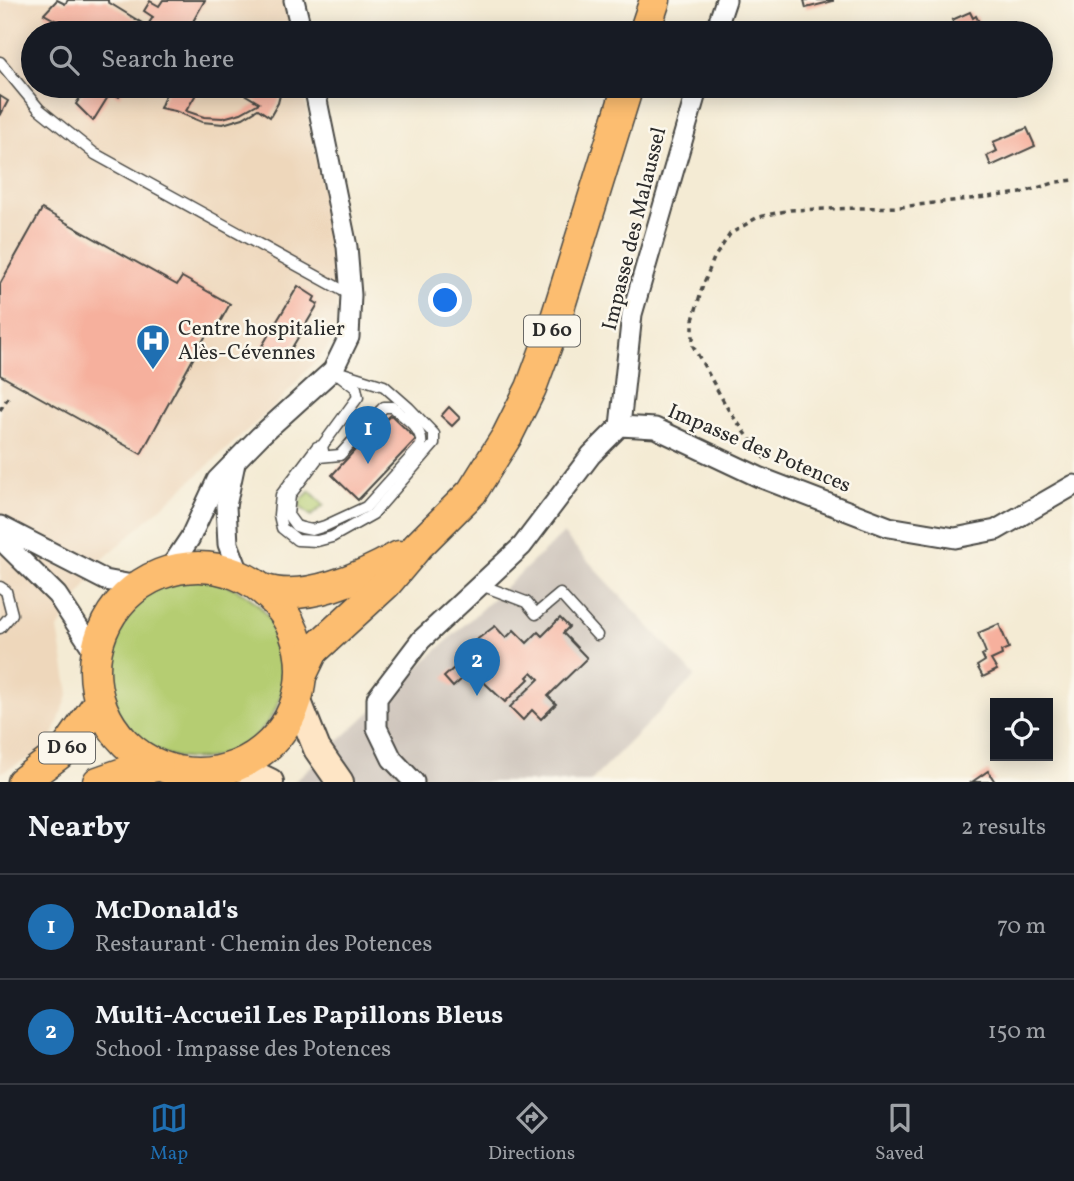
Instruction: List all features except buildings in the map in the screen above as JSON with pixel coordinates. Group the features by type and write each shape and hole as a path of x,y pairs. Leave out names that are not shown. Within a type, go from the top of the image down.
{"main road":[{"path":"648,21 655,0"},
{"name":"D 60","path":"299,687 313,651 386,584 418,546 472,492 507,436 531,388 552,331 624,98"},
{"name":"D 60","path":"251,582 273,593 322,590 369,574 418,546"},
{"path":"299,687 284,727 264,750 237,766 211,773 184,773 158,766 138,755 108,722 99,702 96,686 96,654 103,628 118,605 138,586 168,571 205,567 251,582 280,607 292,628 300,652 299,687 317,749 340,782"},
{"name":"D 60","path":"22,782 66,749 99,702"},
{"name":"D 60","path":"98,782 129,771 158,766"},
{"path":"237,766 270,782"}],"street":[{"path":"294,0 299,21"},
{"path":"719,21 726,0"},
{"path":"168,571 190,538 217,480 260,436 333,370 349,337 351,295 347,247 316,98"},
{"name":"Impasse des Malaussel","path":"620,426 632,314 694,98"},
{"path":"414,782 392,759 377,728 377,698 421,640 522,546 591,455 620,426"},
{"name":"Impasse des Potences","path":"620,426 655,428 760,477 889,527 955,538 996,530 1074,485"},
{"path":"235,463 226,506 228,544 251,582"},
{"path":"0,526 105,580 138,586"},
{"path":"0,539 57,595 96,654"}],"lane":[{"path":"0,62 21,87"},
{"path":"30,98 39,109 95,154 351,295"},
{"path":"333,370 356,388 358,397 320,451 289,495 288,515 296,526 312,530 366,507 421,446 419,430 393,407 384,407 340,455 320,451 317,447 281,495 279,515 282,528 297,540 317,541 331,537 373,513 434,444 434,434 384,387 333,370"},
{"path":"481,584 526,602 537,614 560,594 597,635"},
{"path":"0,587 5,591 12,614 0,628"}],"path":[{"path":"766,461 729,411 693,346 693,320 702,288 714,258 730,234 758,217 789,209 900,207 1021,193 1074,180"},
{"path":"0,410 9,396"}],"shaded area":[{"name":"Centre hospitalier Alès-Cévennes","path":"0,0 286,0 290,21 21,21 21,98 304,98 336,257 337,337 276,405 102,560 58,629 69,693 48,749 0,773"},
{"path":"563,534 695,676 590,782 294,782"}],"green space":[{"path":"310,491 324,505 311,516 299,506"},
{"path":"195,579 229,586 259,605 278,635 285,669 278,703 259,733 229,752 195,759 161,752 131,733 112,703 105,669 112,635 131,605 161,586"}],"place":[{"name":"Centre hospitalier Alès-Cévennes","path":"153,371"},
{"name":"McDonald's","path":"368,464"},
{"name":"Multi-Accueil Les Papillons Bleus","path":"477,696"}]}
